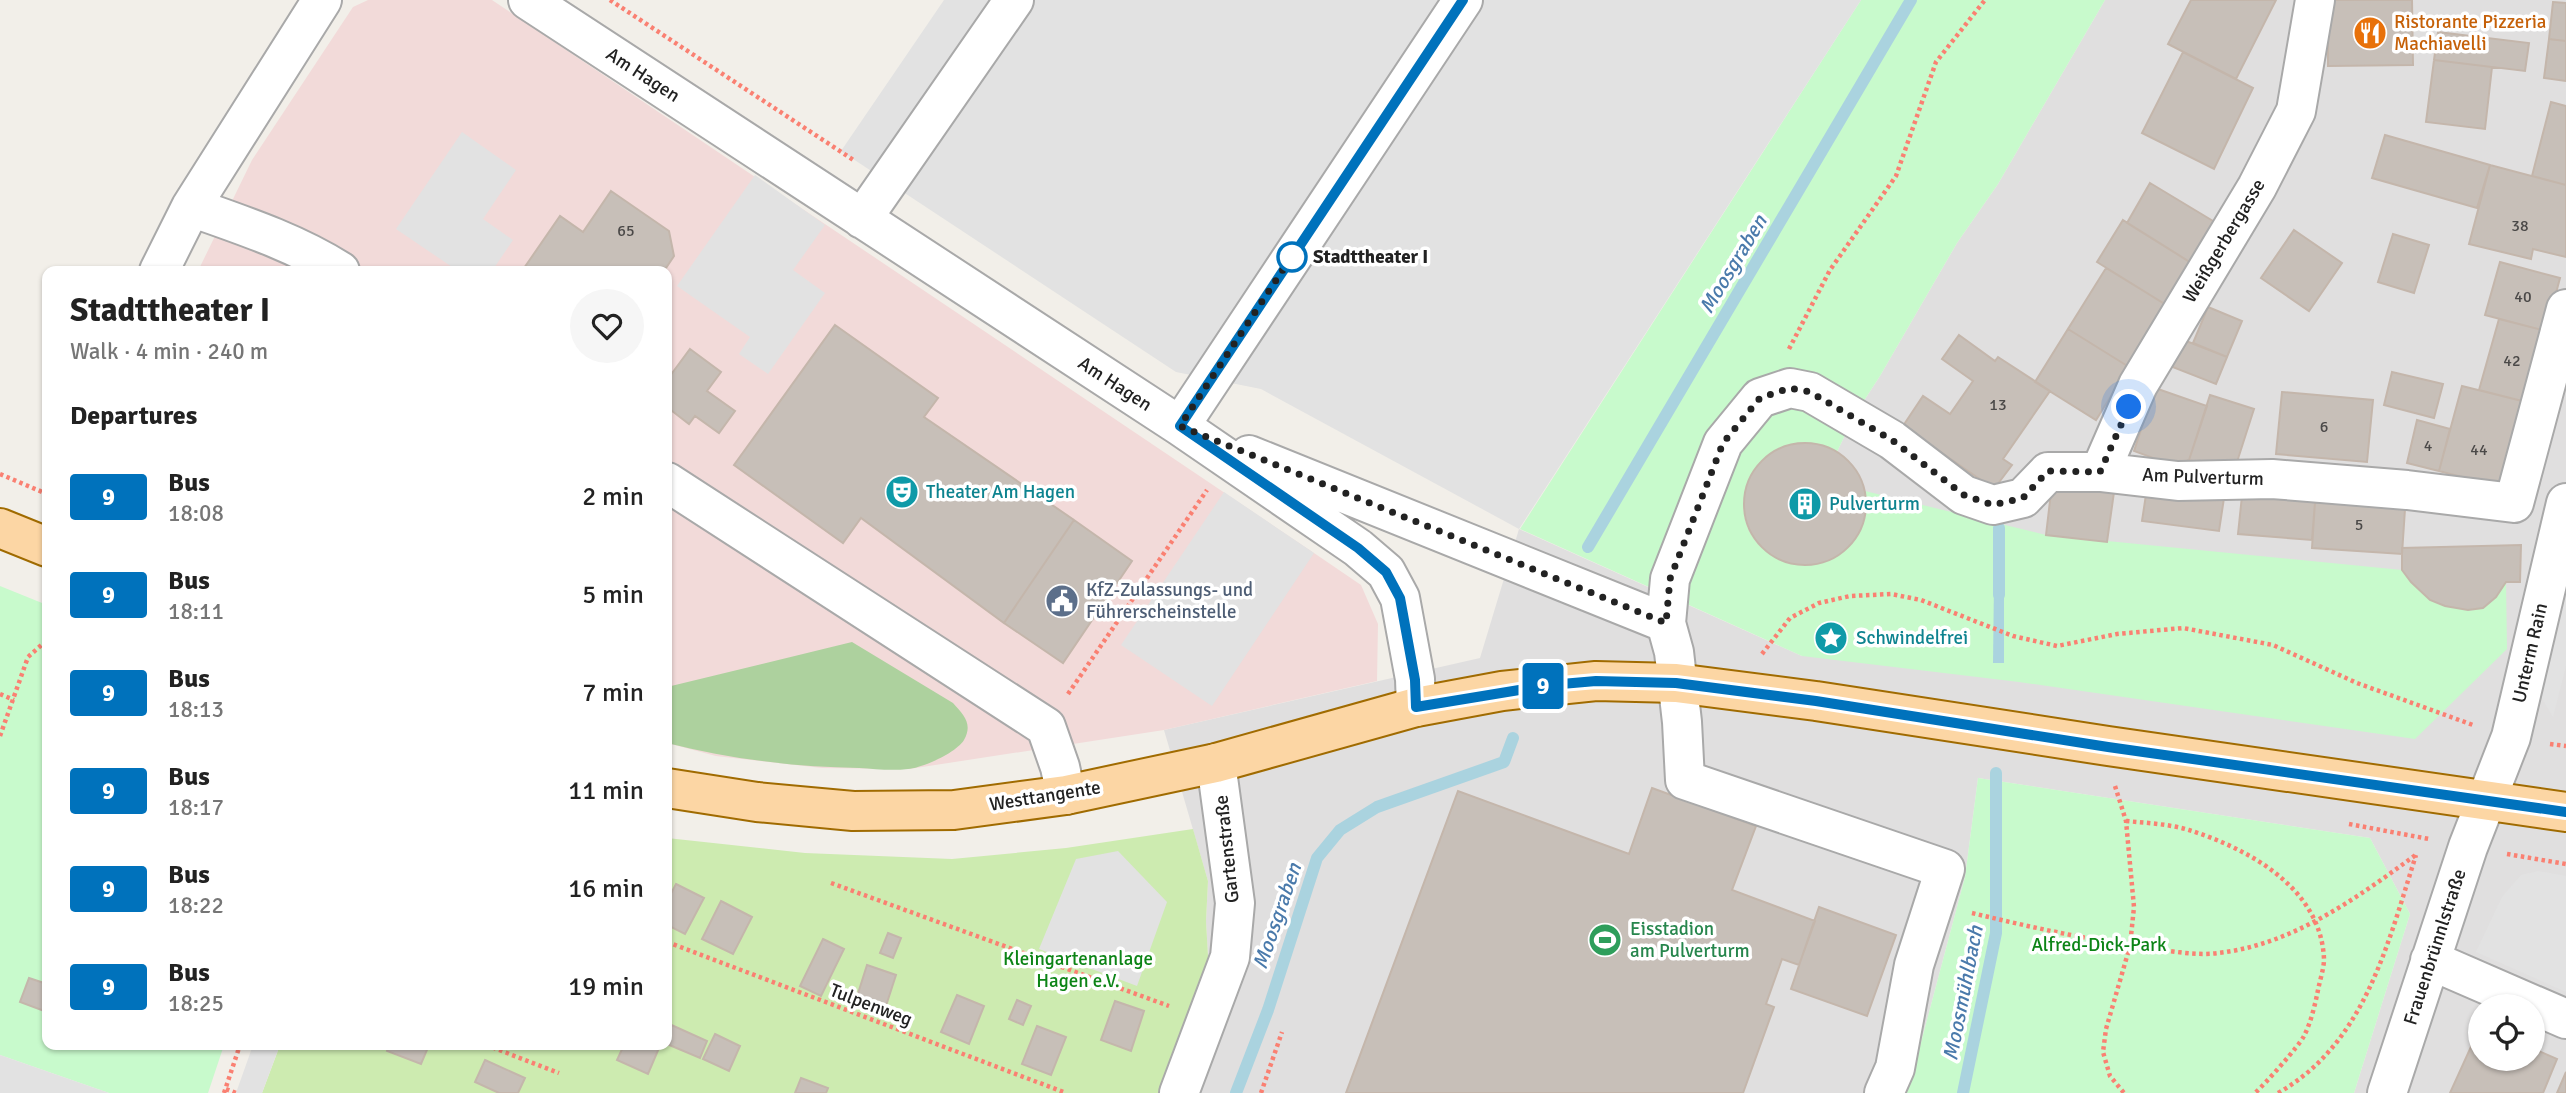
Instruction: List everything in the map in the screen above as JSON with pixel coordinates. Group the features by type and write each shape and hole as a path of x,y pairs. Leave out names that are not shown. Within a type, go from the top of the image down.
{"main road":[{"path":"0,528 42,545"},
{"name":"Westtangente","path":"672,789 757,802 853,811 954,810 1066,795 1216,763 1416,707 1502,691 1596,681 1676,683 1816,701 2566,812"}],"street":[{"path":"162,266 191,207 322,0"},
{"name":"Am Hagen","path":"528,0 1180,426 1358,548 1386,572 1400,598 1415,680 1416,707"},
{"path":"862,219 1014,0"},
{"path":"1463,0 1180,426 1666,623"},
{"name":"Weißgerbergasse","path":"2100,472 2138,386 2257,187 2296,111 2315,0"},
{"path":"191,207 255,230 316,256 332,266"},
{"name":"Am Pulverturm","path":"1800,390 1892,440 1964,495 1993,505 2023,498 2048,471 2100,472 2178,481 2272,480 2407,490 2514,503 2566,309"},
{"path":"1800,390 1760,398 1723,443 1670,579 1666,623 1674,652 1685,780 1945,869 1913,965 1895,1068 1884,1093"},
{"path":"672,485 1046,727 1060,767 1066,795"},
{"name":"Unterm Rain","path":"2487,802 2511,737 2566,503"},
{"name":"Gartenstraße","path":"1179,1093 1230,957 1235,903 1216,763"},
{"name":"Frauenbrünnlstraße","path":"2387,1093 2430,960 2487,802"},
{"path":"2430,960 2566,1020"}],"path":[{"path":"610,0 887,183"},
{"path":"1800,390 1788,349 1830,270 1896,176 1936,62 1985,0"},
{"path":"1046,727 1228,459"},
{"path":"0,474 42,492"},
{"path":"1756,662 1790,618 1819,603 1850,596 1891,594 1921,600 2013,636 2057,646 2117,634 2183,628 2273,645 2430,712 2511,737 2566,746"},
{"path":"0,736 28,657 42,644"},
{"path":"0,694 14,700"},
{"path":"2114,786 2126,821 2134,907 2130,946 2106,1029 2103,1052 2110,1076 2123,1093"},
{"path":"2126,821 2155,823 2188,830 2247,853 2271,869 2295,891 2316,921 2324,959 2304,1038 2256,1093"},
{"path":"1978,915 2130,946 2217,953 2264,943 2316,921 2367,891 2417,854 2383,960 2359,1011 2333,1048 2300,1081 2278,1093"},
{"path":"831,883 1206,1019"},
{"name":"Tulpenweg","path":"672,944 1066,1093"},
{"path":"1261,1093 1282,1032"},
{"path":"236,1093 225,1091 238,1050"},
{"path":"498,1050 559,1073"}],"shaded area":[{"path":"368,0 492,0 1361,585 1378,624 1377,681 1164,730 909,769 822,768 716,756 672,744 672,266 200,266 252,160 353,7"},
{"path":"944,0 1861,0 1519,529 1261,389 1176,372 841,151"},
{"path":"2105,0 2566,0 2566,1093 2354,1093 2410,914 2370,838 1978,778 1965,877 1915,1065 1903,1093 1160,1093 1209,973 1206,921 1208,881 1164,730 1480,658 1519,529 1802,656 1865,492 1856,471 1837,452 1854,416 1957,243 1998,184"},
{"path":"462,132 516,170 483,219 513,240 495,266 451,266 396,229"},
{"path":"755,175 825,225 793,270 825,293 768,374 739,354 750,337 677,286"},
{"path":"1224,492 1314,553 1212,706 1121,645"},
{"path":"2566,544 2566,666 2553,717 2535,687"},
{"path":"1118,851 1167,902 1137,986 1039,949 1076,859"},
{"path":"2538,871 2566,876 2566,992 2476,952 2502,897 2521,875"},
{"path":"251,1050 278,1050 262,1093 236,1093"},
{"path":"0,1055 109,1093 0,1093"}],"green space":[{"path":"1861,0 2105,0 1998,184 1957,243 1854,416 1837,452 1810,444 1784,447 1767,457 1752,475 1744,498 1747,525 1760,546 1780,559 1803,564 1827,560 1847,547 1861,524 1865,491 2046,535 2402,570 2427,596 2442,604 2461,609 2475,609 2487,605 2506,582 2507,649 2415,739 2019,682 1802,656 1520,529"},
{"path":"0,586 42,603 42,1050 222,1050 208,1093 109,1093 0,1055"},
{"path":"852,642 953,703 964,716 968,729 960,745 946,755 908,769 810,766 714,754 672,744 672,686"},
{"name":"Alfred-Dick-Park","path":"1978,778 2370,838 2410,914 2354,1093 1903,1093 1915,1065 1965,877"},
{"name":"Kleingartenanlage Hagen e.V.","path":"1193,829 1208,881 1206,921 1209,973 1160,1093 262,1093 278,1050 672,1050 672,839 805,853 952,859 1066,848"}],"water":[{"path":"1994,580 2004,580 2004,663 1993,663"}],"building":[{"path":"2191,0 2276,0 2236,79 2168,44"},
{"name":"Ristorante Pizzeria Machiavelli","path":"2328,0 2412,0 2413,65 2328,66"},
{"path":"2553,2 2566,3 2566,41 2549,39"},
{"path":"2438,32 2529,43 2525,71 2434,60"},
{"path":"2549,39 2566,41 2566,81 2544,78"},
{"path":"2183,52 2253,88 2214,169 2142,133"},
{"path":"2434,60 2492,67 2485,129 2426,122"},
{"path":"2551,102 2566,106 2566,185 2532,176"},
{"path":"2385,135 2490,165 2477,208 2372,178"},
{"path":"2490,165 2566,185 2566,257 2533,249 2531,259 2469,244"},
{"path":"2150,183 2218,224 2193,264 2127,223"},
{"path":"611,191 669,231 674,256 667,266 525,266 560,216 583,232"},
{"path":"2123,220 2193,264 2168,306 2097,262"},
{"path":"2294,230 2342,263 2309,311 2261,278"},
{"path":"2393,234 2429,245 2414,293 2378,282"},
{"path":"2500,262 2560,278 2546,331 2485,315"},
{"path":"2106,268 2168,306 2129,367 2068,329"},
{"path":"2208,307 2242,321 2227,357 2193,343"},
{"path":"2499,319 2546,331 2526,402 2479,390"},
{"name":"Theater Am Hagen","path":"835,325 938,398 924,417 1074,520 1004,623 861,518 843,543 734,465"},
{"path":"2068,329 2129,367 2096,420 2035,382"},
{"path":"1959,335 1995,361 1998,357 2050,391 2003,459 2012,465 1994,489 1903,426 1923,396 1950,414 1973,381 1942,359"},
{"path":"2181,339 2227,357 2216,384 2170,366"},
{"path":"690,349 721,372 707,391 735,411 719,433 695,416 689,424 672,411 672,373"},
{"path":"2392,372 2443,384 2434,418 2384,405"},
{"path":"2462,386 2526,402 2504,488 2439,471"},
{"path":"2155,388 2207,406 2189,460 2172,465 2134,451"},
{"path":"2282,392 2373,400 2367,462 2276,454"},
{"path":"2210,395 2254,409 2237,462 2210,467 2189,460"},
{"path":"2417,420 2450,429 2439,471 2407,463"},
{"name":"Pulverturm","path":"1805,443 1828,448 1848,461 1861,481 1866,504 1861,527 1848,547 1828,560 1805,565 1782,560 1762,547 1749,527 1744,504 1749,481 1762,461 1782,448"},
{"path":"2052,484 2114,492 2107,542 2046,535"},
{"path":"2147,488 2224,498 2219,531 2142,521"},
{"path":"2242,496 2315,502 2312,540 2238,534"},
{"path":"2315,502 2405,509 2402,554 2312,548"},
{"name":"KfZ-Zulassungs- und Führerscheinstelle","path":"1074,520 1132,561 1063,663 1004,623"},
{"path":"2521,545 2520,582 2506,582 2496,597 2483,608 2468,610 2430,600 2402,570 2402,548"},
{"name":"Eisstadion am Pulverturm","path":"1652,788 1756,826 1732,890 1815,921 1799,965 1782,959 1766,1004 1774,1007 1743,1093 1346,1093 1458,791 1629,854"},
{"path":"676,884 704,898 685,934 672,928 672,892"},
{"path":"721,901 752,917 733,954 702,939"},
{"path":"1819,907 1896,935 1867,1016 1791,989"},
{"path":"888,933 901,938 893,958 880,953"},
{"path":"823,939 844,949 821,996 800,986"},
{"path":"867,965 896,975 883,1015 854,1006"},
{"path":"29,978 42,982 42,1010 20,1002"},
{"path":"957,995 984,1006 969,1044 941,1032"},
{"path":"1017,1000 1031,1006 1023,1025 1009,1019"},
{"path":"1115,1001 1144,1011 1131,1051 1101,1040"},
{"path":"672,1025 707,1041 700,1058 672,1046"},
{"path":"1037,1026 1066,1037 1051,1075 1022,1064"},
{"path":"715,1034 740,1046 729,1071 703,1059"},
{"path":"387,1050 427,1050 421,1064"},
{"path":"622,1050 658,1050 648,1074 617,1060"},
{"path":"2468,1053 2468,1071 2545,1071 2545,1054 2557,1059 2543,1093 2450,1093"},
{"path":"485,1060 525,1078 518,1093 499,1093 475,1082"},
{"path":"2566,1072 2566,1093 2557,1093"},
{"path":"801,1078 828,1088 826,1093 795,1093"}],"waterway":[{"name":"Moosgraben","path":"1588,547 1911,0"},
{"name":"Moosmühlbach","path":"1999,528 1999,595"},
{"name":"Moosgraben","path":"1236,1093 1268,1010 1317,858 1340,830 1377,807 1504,762 1513,738"},
{"name":"Moosmühlbach","path":"1963,1093 1996,933 1996,773"}],"bus line":[{"name":"9","path":"1463,0 1180,426 1358,548 1386,572 1400,598 1415,680 1416,707 1550,685 1596,681 1676,683 1816,701 2108,747 2566,812"}],"place":[{"name":"Ristorante Pizzeria Machiavelli","path":"2370,33"},
{"name":"Stadttheater I","path":"1292,257"},
{"name":"Theater Am Hagen","path":"902,492"},
{"name":"Pulverturm","path":"1805,504"},
{"name":"KfZ-Zulassungs- und Führerscheinstelle","path":"1062,601"},
{"name":"Schwindelfrei","path":"1831,638"},
{"name":"Eisstadion am Pulverturm","path":"1605,940"}],"route":[{"path":"1292,257 1294,253 1180,426 1666,623 1670,579 1723,443 1760,398 1790,388 1810,392 1892,440 1964,495 1993,505 2023,498 2048,471 2100,472 2129,407"}]}
